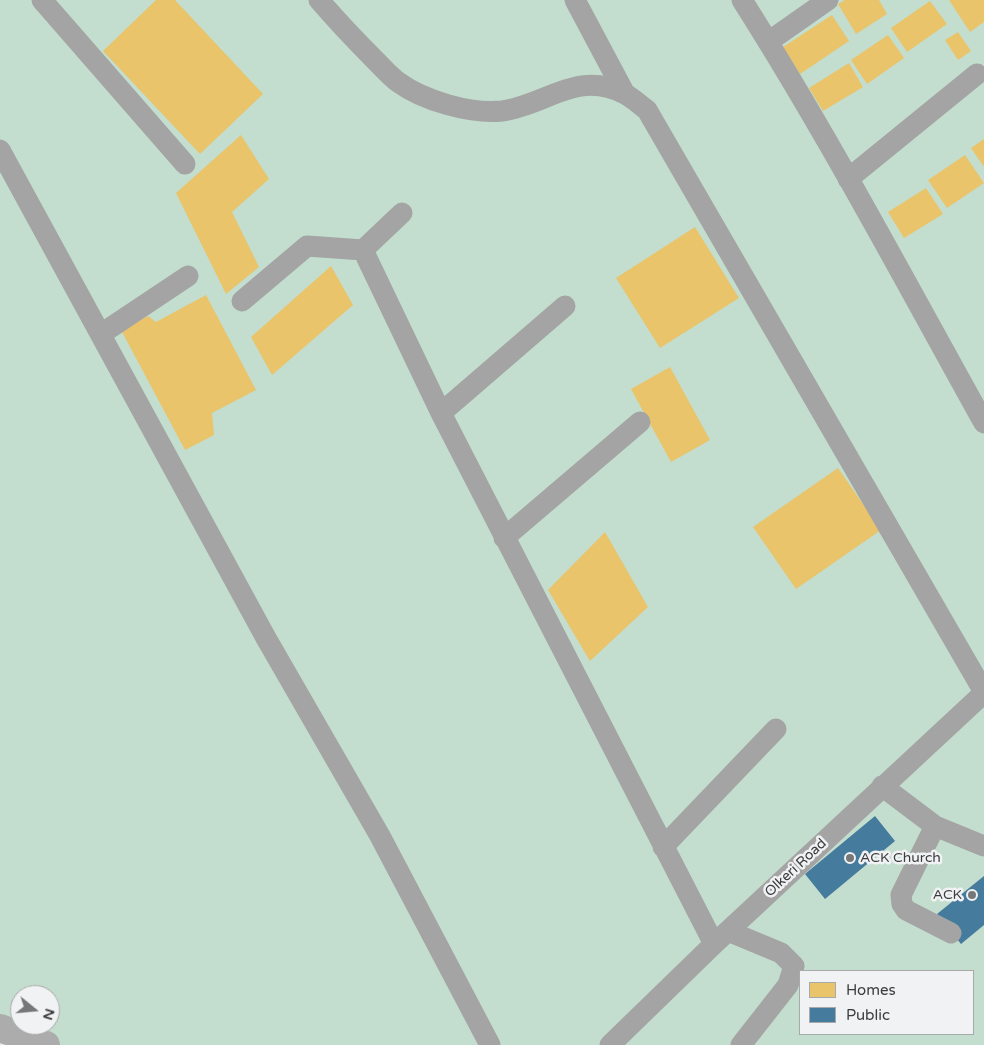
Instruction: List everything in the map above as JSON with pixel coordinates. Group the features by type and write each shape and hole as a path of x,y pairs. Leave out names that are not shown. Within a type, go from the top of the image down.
{"highway":[{"path":"0,1028 46,1045"}],"street":[{"path":"42,0 185,164"},
{"path":"319,0 346,32 398,82 432,100 467,109 501,111 528,105 579,85 606,87 625,94 646,110 984,693"},
{"path":"575,0 625,94"},
{"path":"742,0 848,180 984,423"},
{"path":"768,42 828,0"},
{"path":"848,180 977,74"},
{"path":"0,150 266,638 380,836 490,1045"},
{"path":"242,301 307,246 363,250 402,213"},
{"path":"363,250 441,414 663,847 721,938 781,953 794,966 788,985 741,1045"},
{"path":"101,334 188,276"},
{"path":"441,414 565,306"},
{"path":"504,538 640,422"},
{"name":"Olkeri Road","path":"610,1045 882,786 984,693"},
{"path":"663,847 776,729"},
{"path":"882,786 934,826 984,846"},
{"path":"934,826 901,894 902,904 906,910 951,933"}],"green space":[{"path":"0,0 984,0 984,1045 52,1045 25,1035 60,1035 60,985 10,985 10,1030 0,1026"}],"building: Homes":[{"path":"156,0 175,0 263,94 200,154 103,51"},
{"path":"845,0 879,0 887,14 856,34 838,4"},
{"path":"949,0 984,0 984,22 970,32"},
{"path":"930,1 947,24 907,52 891,28"},
{"path":"832,15 849,41 800,74 783,47"},
{"path":"958,32 971,51 958,60 945,40"},
{"path":"888,35 904,58 867,84 851,60"},
{"path":"849,63 863,87 823,111 809,88"},
{"path":"241,135 269,179 232,212 259,267 226,294 176,193"},
{"path":"984,139 984,167 971,148"},
{"path":"965,155 984,183 947,208 928,180"},
{"path":"926,188 943,214 904,238 888,212"},
{"path":"695,227 739,298 660,348 616,278"},
{"path":"331,266 353,305 272,375 251,337"},
{"path":"206,295 256,390 212,413 214,435 185,450 121,330 148,316 156,322"},
{"path":"670,367 710,440 671,462 631,389"},
{"path":"838,468 881,530 796,589 753,527"},
{"path":"605,532 648,607 590,661 548,590"}],"building: Public":[{"name":"ACK Church","path":"875,816 895,841 825,899 805,874"},
{"name":"ACK","path":"984,876 984,925 961,944 937,914"}],"place":[{"name":"ACK Church","path":"850,858"},
{"name":"ACK","path":"972,895"}]}
